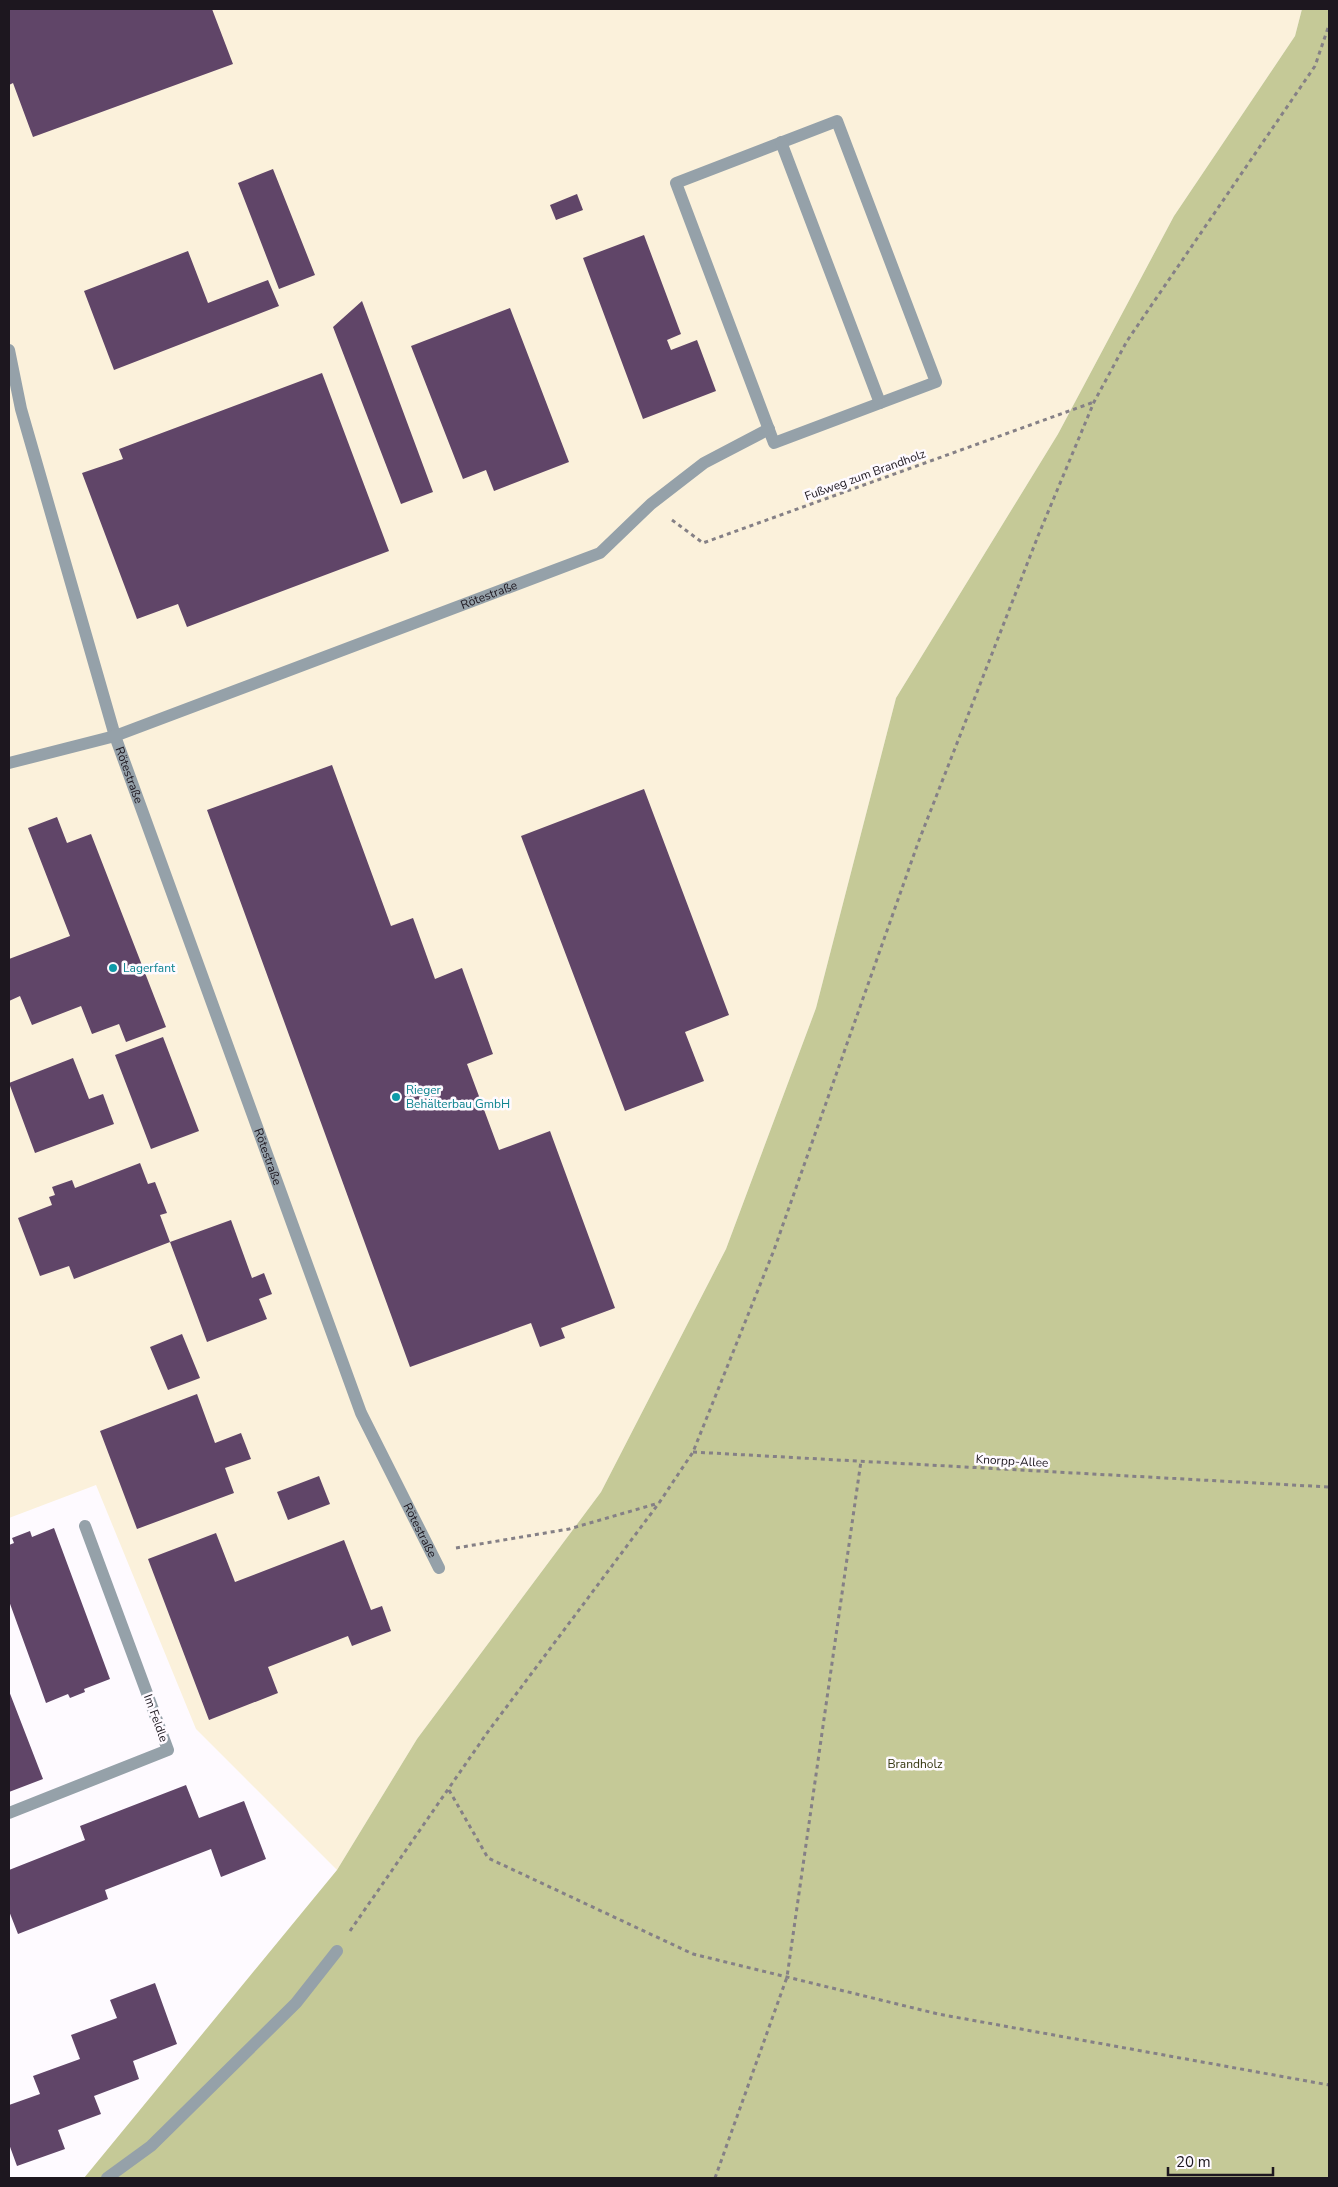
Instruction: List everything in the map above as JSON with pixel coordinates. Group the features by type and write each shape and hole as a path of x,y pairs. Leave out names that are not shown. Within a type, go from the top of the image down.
{"street":[{"path":"837,121 936,382 774,443 676,183 781,142 837,121"},
{"path":"781,142 880,403"},
{"name":"Rötestraße","path":"9,350 22,409 115,736 361,1413 439,1568"},
{"name":"Rötestraße","path":"9,763 115,736 600,553 651,504 704,463 769,429"},
{"name":"Im Feldle","path":"9,1813 168,1750 85,1526"},
{"path":"107,2178 151,2146 296,2003 337,1951"}],"path":[{"path":"337,1951 487,1733 659,1503 693,1452 774,1250 918,843 1038,536 1094,402 1127,341 1315,66 1329,25"},
{"name":"Fußweg zum Brandholz","path":"651,504 702,542 1094,402"},
{"name":"Knorpp-Allee","path":"693,1452 1329,1487"},
{"path":"715,2178 787,1977 861,1462"},
{"path":"430,1552 569,1530 659,1503"},
{"path":"449,1790 488,1858 693,1954 938,2014 1329,2084"}],"shaded area":[{"path":"9,9 1302,9 1295,36 1174,216 1058,434 896,698 816,1008 726,1249 601,1492 417,1739 337,1870 196,1729 96,1485 9,1518"}],"green space":[{"name":"Brandholz","path":"1302,9 1329,9 1329,2178 84,2178 337,1870 417,1739 601,1492 726,1249 816,1008 896,698 1058,434 1174,216 1295,36"}],"building":[{"path":"9,9 212,9 233,64 33,137 13,83 9,85"},
{"path":"273,169 315,275 279,289 238,183"},
{"path":"577,194 583,210 556,220 550,205"},
{"path":"644,235 681,334 667,340 671,350 697,340 716,391 643,419 583,258"},
{"path":"188,251 208,303 268,280 279,306 114,370 84,291"},
{"path":"362,301 433,492 401,504 333,327"},
{"path":"510,308 569,462 494,491 486,470 463,479 411,346"},
{"path":"322,373 389,551 187,627 178,604 137,619 82,473 123,459 119,449"},
{"name":"Rieger Behälterbau GmbH","path":"332,765 391,926 413,918 435,979 462,968 493,1054 467,1064 499,1150 550,1131 615,1308 561,1328 565,1338 540,1347 531,1323 410,1367 207,810"},
{"path":"644,789 729,1015 685,1032 704,1081 625,1111 521,836"},
{"path":"57,817 67,843 91,834 166,1027 126,1042 119,1024 92,1034 81,1006 32,1025 20,996 9,1001 9,959 70,936 28,828"},
{"path":"163,1037 199,1131 151,1149 115,1055"},
{"path":"73,1058 89,1099 103,1094 114,1124 35,1153 9,1083"},
{"path":"140,1163 148,1184 155,1182 167,1213 160,1215 170,1242 74,1279 69,1266 40,1276 18,1218 52,1205 49,1197 55,1195 52,1187 72,1180 75,1188"},
{"path":"231,1220 252,1278 264,1273 272,1294 259,1299 267,1319 207,1342 170,1242"},
{"path":"182,1334 200,1378 168,1390 150,1347"},
{"path":"197,1394 215,1443 241,1433 251,1459 225,1468 234,1493 137,1529 100,1431"},
{"path":"319,1476 330,1504 288,1520 277,1492"},
{"path":"54,1528 110,1679 84,1689 85,1692 70,1698 68,1694 46,1703 9,1601 9,1545 14,1543 12,1538 30,1531 32,1537"},
{"path":"216,1533 235,1582 344,1540 371,1610 382,1606 391,1631 352,1646 348,1636 268,1667 278,1693 209,1720 148,1559"},
{"path":"9,1691 43,1779 9,1792"},
{"path":"186,1785 199,1818 244,1801 266,1859 221,1877 211,1849 105,1890 108,1899 18,1934 9,1911 9,1870 85,1840 80,1826"},
{"path":"155,1983 177,2044 133,2061 139,2079 94,2096 101,2114 58,2130 65,2149 17,2166 9,2144 9,2105 40,2094 33,2076 80,2059 71,2035 117,2018 110,2000"}],"place":[{"name":"Lagerfant","path":"113,968"},
{"name":"Rieger Behälterbau GmbH","path":"396,1097"}]}
